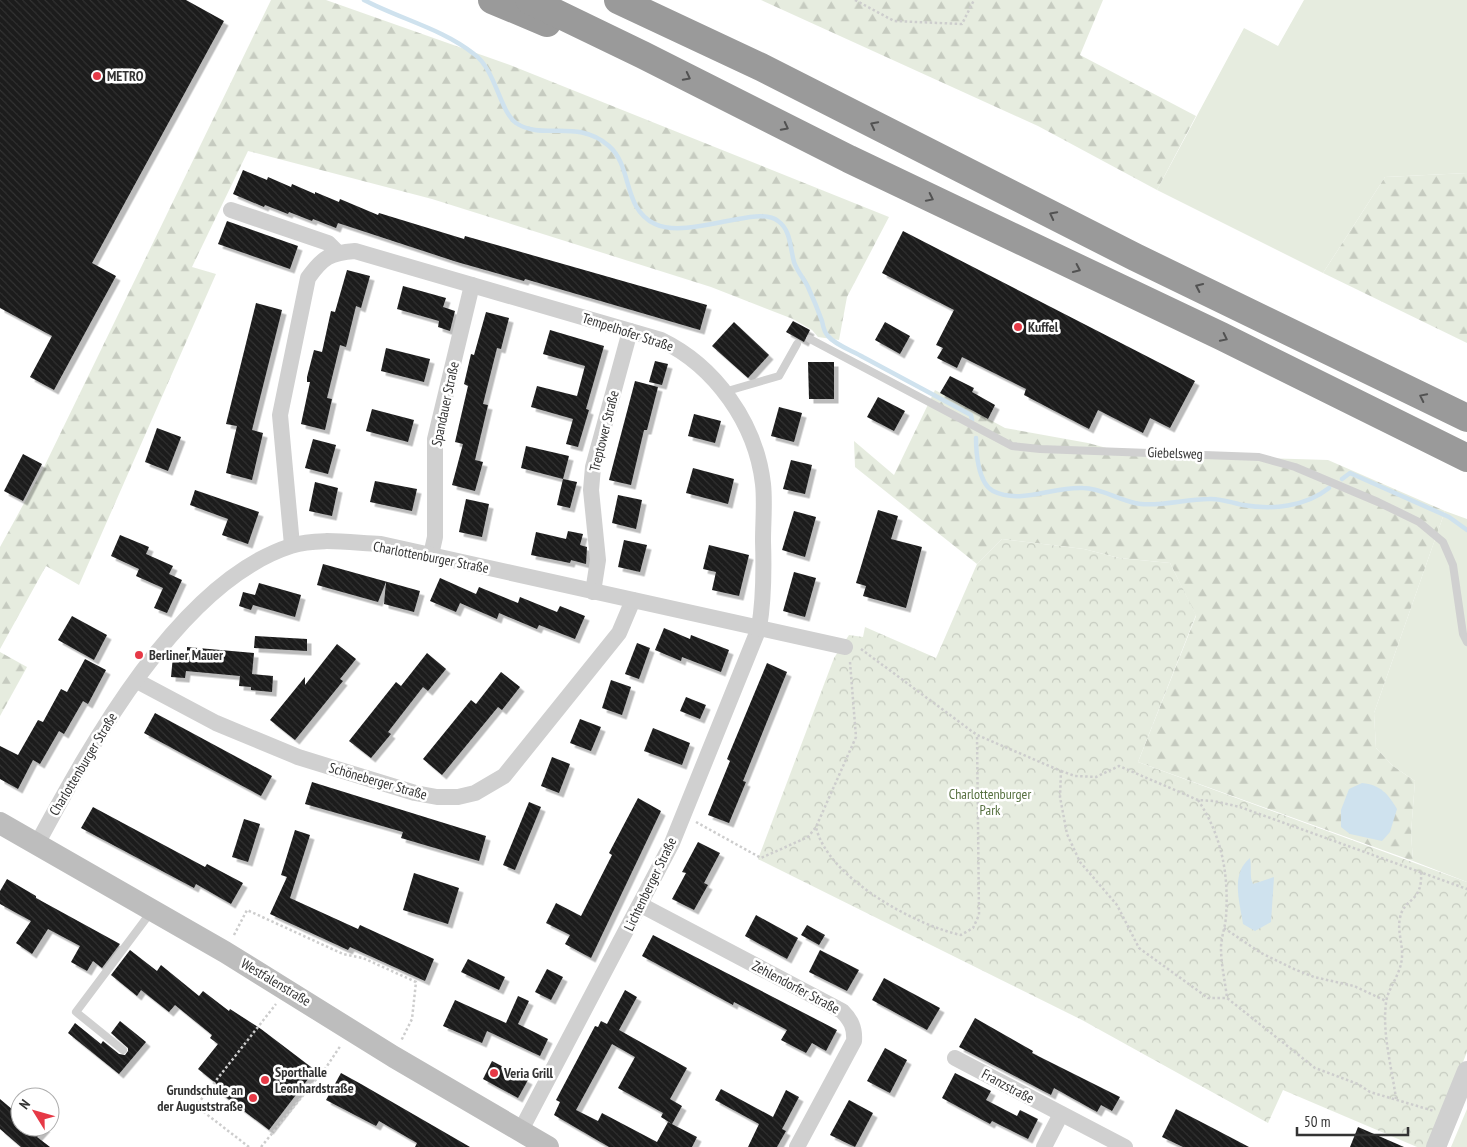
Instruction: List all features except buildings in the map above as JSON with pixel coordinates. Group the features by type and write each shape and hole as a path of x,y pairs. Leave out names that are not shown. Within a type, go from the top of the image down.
{"highway":[{"path":"492,0 576,36 643,55"},
{"path":"529,0 849,159 1221,336 1467,458"},
{"path":"618,0 761,67 1118,248 1467,418"},
{"path":"650,0 761,67"}],"main road":[{"name":"Westfalenstraße","path":"0,824 288,989 394,1057 522,1130 548,1147"}],"street":[{"name":"Tempelhofer Straße","path":"231,210 328,243 337,252 355,251 661,340 680,349 696,361 724,392 743,420 753,444 763,483 764,598 759,628"},
{"path":"292,545 280,415 308,278 320,261 337,252"},
{"name":"Spandauer Straße","path":"431,555 435,537 434,439 472,285"},
{"name":"Treptower Straße","path":"593,592 598,560 592,490 593,467 630,331"},
{"name":"Charlottenburger Straße","path":"36,844 83,759 136,681 200,603 226,580 259,559 292,545 325,543 382,544 847,647"},
{"name":"Schöneberger Straße","path":"136,681 216,723 298,757 415,793 438,797 458,797 475,793 504,776 619,634 633,600"},
{"name":"Lichtenberger Straße","path":"522,1130 641,905 683,815 759,628"},
{"name":"Zehlendorfer Straße","path":"641,905 842,1011 848,1017 855,1031 854,1041 797,1147"},
{"name":"Franzstraße","path":"955,1058 1124,1147"},
{"path":"1436,1147 1467,1071"},
{"path":"1044,1147 1062,1114"}],"lane":[{"name":"Giebelsweg","path":"810,339 1012,446 1040,449 1258,457 1295,467 1378,502 1419,522 1443,542 1453,565 1463,634 1467,642"},
{"path":"724,392 779,376 797,344"},
{"path":"123,1050 76,1012 152,910"}],"path":[{"path":"855,0 894,21 962,24 974,0"},
{"path":"683,815 761,858 808,837 816,827 856,737 847,647 864,650 977,735 1061,771 1075,776 1096,777 1119,766 1198,800 1214,801 1240,807 1467,890"},
{"path":"816,827 818,837 838,864 864,888 899,911 950,933 960,935 973,928 979,915 977,735"},
{"path":"1061,771 1060,797 1067,834 1080,862 1117,905 1139,948 1208,998 1227,998 1248,1012 1315,1068 1358,1084 1370,1092 1396,1098 1449,1117"},
{"path":"1198,800 1210,819 1220,843 1225,868 1227,892 1221,946 1227,998"},
{"path":"1396,1098 1386,1026 1386,1001 1400,971 1403,954 1400,919 1402,912 1420,890 1420,872"},
{"path":"225,952 247,910 343,954 363,958 416,982 412,1019 394,1057"},
{"path":"1224,928 1261,953 1294,969 1314,977 1354,986 1386,1001"},
{"path":"249,1147 196,1106 288,989"},
{"path":"261,1147 327,1066 352,1029"}],"green space":[{"path":"271,0 326,0 510,65 889,217 847,297 839,340 818,337 812,330 793,319 711,287 432,199 248,151 192,267 216,274 79,585 46,566 0,649 0,547 45,465"},
{"path":"761,0 1103,0 1080,55 1196,116 1157,190 1038,126"},
{"path":"1304,0 1467,0 1467,173 1385,177 1323,273 1157,190 1244,28 1278,46"},
{"path":"1467,173 1467,343 1323,273 1385,177"},
{"path":"935,390 1005,428 1088,443 1129,454 1328,460 1445,511 1374,713 1376,748 1393,766 1415,781 1411,833 1413,861 1138,762 1196,616 1170,563 1119,558 1084,549 1002,539 977,564 855,467 854,441 894,475"},
{"path":"1445,511 1467,519 1467,882 1413,861 1411,833 1415,781 1393,766 1376,748 1374,713"},
{"name":"Charlottenburger Park","path":"1002,539 1084,549 1119,558 1170,563 1196,615 1138,762 1467,882 1467,1052 1429,1147 1417,1147 1283,1090 1268,1123 1082,1020 758,859 834,658 849,635 863,637 865,627 936,658 977,564"},
{"path":"0,652 27,667 0,716"},
{"path":"1467,1109 1467,1147 1451,1147"}],"water":[{"path":"1362,783 1379,788 1397,809 1390,832 1382,841 1350,834 1341,827 1341,810 1349,789"},
{"path":"1250,858 1253,884 1274,877 1271,922 1255,931 1243,924 1238,889 1240,872"}],"waterway":[{"path":"364,0 435,31 462,45 474,54 487,70 505,109 516,123 526,128 537,130 585,133 609,146 617,155 622,165 637,208 655,224 669,228 686,228 755,217 768,217 778,221 788,234 795,265 810,291 825,331 831,339 971,415 972,420"},
{"path":"976,438 979,467 984,481 993,491 1003,495 1026,496 1072,488 1083,488 1098,490 1126,501 1141,504 1213,499 1243,505 1277,507 1288,506 1310,499 1329,488"},
{"path":"1342,479 1350,473 1449,517 1467,530"}],"place":[{"name":"METRO","path":"97,76"},
{"name":"Kuffel","path":"1018,327"},
{"name":"Berliner Mauer","path":"139,655"},
{"name":"Veria Grill","path":"494,1073"},
{"name":"Sporthalle Leonhardstraße","path":"265,1080"},
{"name":"Grundschule an der Auguststraße","path":"253,1098"}]}
